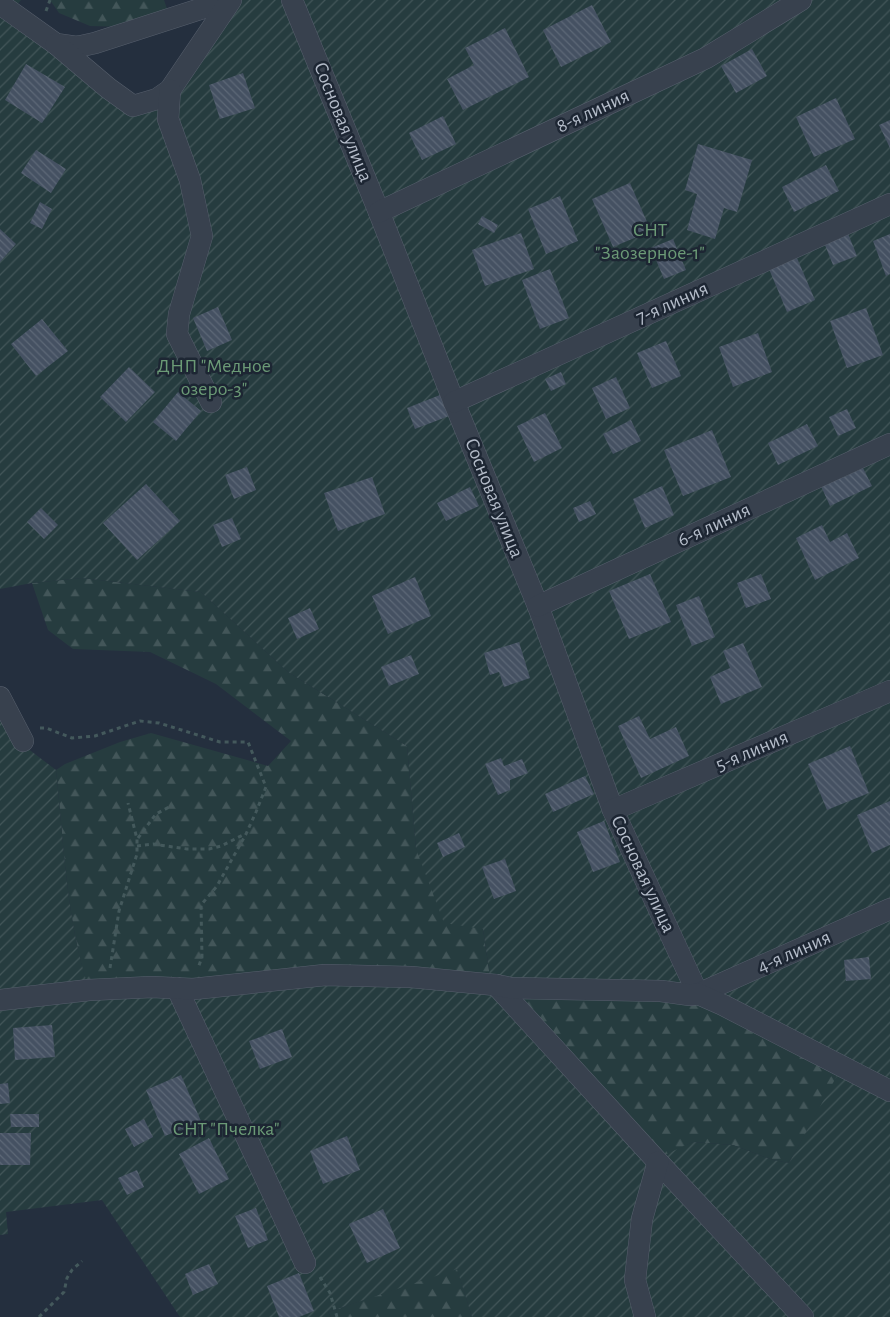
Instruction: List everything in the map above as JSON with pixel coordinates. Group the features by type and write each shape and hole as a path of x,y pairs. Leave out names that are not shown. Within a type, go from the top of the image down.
{"street":[{"path":"56,44 77,47 95,43 230,0"},
{"path":"0,4 56,44 108,88 133,106 157,99 170,90 230,0"},
{"name":"8-я линия","path":"379,212 706,58 802,0"},
{"name":"Сосновая улица","path":"295,1 454,402 538,606 613,810 698,994"},
{"path":"170,90 168,119 190,180 202,236 179,314 177,334 211,402"},
{"name":"7-я линия","path":"454,402 890,204"},
{"name":"6-я линия","path":"538,606 890,444"},
{"name":"5-я линия","path":"613,810 890,691"},
{"path":"0,697 23,741"},
{"name":"4-я линия","path":"698,994 890,909"},
{"path":"0,1000 89,990 152,987 193,989 325,975 411,978 511,988 661,991 690,995 698,994 890,1091"},
{"path":"496,985 803,1317"},
{"path":"177,988 305,1263"},
{"path":"645,1317 635,1280 642,1219 658,1162"}],"path":[{"path":"11,718 72,738 95,736 140,721 159,723 220,742 248,742 266,787 246,834 217,886 201,905 202,958 197,972"},
{"path":"110,989 110,964 120,911 137,846 128,803"},
{"path":"137,839 156,814 173,804"},
{"path":"137,846 153,844 187,849 209,849 221,846 246,834"},
{"path":"39,1317 64,1292 67,1278 72,1270 82,1261"},
{"path":"305,1263 317,1271 330,1293 338,1317"}],"green space":[{"path":"0,0 21,0 11,12 133,106 157,99 233,0 890,0 890,1317 472,1317 457,1269 328,1312 331,1317 180,1317 102,1200 6,1212 8,1234 0,1235 0,697 27,748 56,770 75,936 89,989 325,975 491,984 483,929 444,923 416,849 407,746 288,672 201,592 82,578 32,583 0,589","holes":["511,993 698,999 839,1072 789,1163 773,1160 733,1145 693,1142 660,1157"]},
{"path":"50,0 164,0 167,9 126,27 90,26 59,13"},
{"path":"82,578 201,592 288,672 407,746 416,849 483,929 491,984 89,990 75,936 56,770 65,764 120,742 151,733 268,766 291,741 216,684 150,652 73,649 48,630 32,583"},
{"path":"511,993 698,999 840,1072 789,1163 773,1160 733,1145 693,1142 661,1158"},
{"path":"457,1268 472,1317 331,1317 328,1312"}],"building":[{"path":"592,5 611,42 561,67 543,30"},
{"path":"505,28 529,77 463,110 447,79 474,65 465,48"},
{"path":"752,49 767,76 736,93 721,66"},
{"path":"26,64 65,87 42,123 5,100"},
{"path":"243,73 255,108 220,119 209,85"},
{"path":"836,98 855,139 814,157 796,117"},
{"path":"443,116 456,144 422,160 409,133"},
{"path":"890,120 890,148 879,125"},
{"path":"698,144 752,160 737,212 724,208 715,239 687,230 697,194 685,190"},
{"path":"36,150 66,169 51,193 21,173"},
{"path":"826,165 839,191 794,212 782,187"},
{"path":"630,183 651,231 613,247 592,199"},
{"path":"560,196 578,241 546,254 528,209"},
{"path":"40,202 52,209 42,229 30,223"},
{"path":"482,216 498,225 494,233 478,224"},
{"path":"0,229 16,244 0,262"},
{"path":"847,231 857,256 833,265 823,240"},
{"path":"521,233 534,269 485,286 472,250"},
{"path":"890,234 890,274 886,276 873,241"},
{"path":"673,239 686,270 664,279 651,248"},
{"path":"797,258 815,300 787,312 769,269"},
{"path":"550,269 569,318 540,329 522,280"},
{"path":"218,307 232,340 207,351 193,318"},
{"path":"866,308 883,355 847,368 830,321"},
{"path":"42,319 68,351 36,376 11,344"},
{"path":"758,333 772,372 733,387 719,347"},
{"path":"666,341 681,376 652,388 637,353"},
{"path":"129,367 155,392 126,422 100,397"},
{"path":"561,372 566,384 551,391 545,379"},
{"path":"616,377 630,408 606,419 592,388"},
{"path":"178,392 201,411 176,441 153,422"},
{"path":"440,395 449,416 415,429 407,408"},
{"path":"847,409 856,428 838,436 829,417"},
{"path":"545,413 562,448 534,462 517,426"},
{"path":"631,420 641,441 613,454 603,434"},
{"path":"807,424 818,446 778,465 768,443"},
{"path":"712,430 731,477 683,496 664,450"},
{"path":"247,467 256,490 234,499 225,475"},
{"path":"863,468 872,486 830,506 820,484 843,473 844,477"},
{"path":"372,477 385,514 338,531 324,493"},
{"path":"146,484 180,521 137,560 103,523"},
{"path":"662,486 674,515 645,528 633,499"},
{"path":"470,487 479,506 446,521 437,503"},
{"path":"590,501 596,514 579,522 573,508"},
{"path":"41,508 58,525 44,539 27,522"},
{"path":"232,518 241,539 222,547 213,525"},
{"path":"822,525 830,542 847,533 859,558 815,580 796,538"},
{"path":"650,574 671,622 629,639 609,591"},
{"path":"761,574 771,599 746,608 737,583"},
{"path":"415,577 431,616 388,634 372,596"},
{"path":"699,596 715,637 692,646 676,605"},
{"path":"310,608 319,629 297,639 288,618"},
{"path":"519,642 530,678 504,687 499,672 490,675 484,653"},
{"path":"743,643 762,687 721,704 710,677 730,668 723,651"},
{"path":"411,655 419,674 389,686 381,667"},
{"path":"639,716 650,739 676,727 689,756 641,778 618,726"},
{"path":"850,746 869,793 827,810 808,764"},
{"path":"501,758 504,766 522,759 528,773 510,780 510,790 498,795 485,764"},
{"path":"585,776 594,794 553,812 545,794"},
{"path":"890,801 890,845 872,853 857,815"},
{"path":"604,821 620,862 593,872 577,832"},
{"path":"459,833 465,847 443,857 437,843"},
{"path":"505,859 516,891 494,899 482,867"},
{"path":"869,957 871,979 846,981 844,960"},
{"path":"52,1025 55,1057 15,1060 13,1028"},
{"path":"282,1029 292,1057 260,1069 249,1041"},
{"path":"181,1075 201,1121 165,1136 146,1090"},
{"path":"8,1083 10,1103 0,1104 0,1084"},
{"path":"10,1114 39,1114 39,1127 11,1127"},
{"path":"144,1119 153,1137 134,1147 125,1129"},
{"path":"0,1133 31,1133 30,1165 0,1165"},
{"path":"347,1136 360,1170 323,1184 310,1151"},
{"path":"209,1138 229,1179 199,1194 179,1154"},
{"path":"137,1170 144,1187 127,1195 118,1178"},
{"path":"256,1208 268,1240 248,1248 235,1216"},
{"path":"383,1209 400,1248 367,1263 349,1224"},
{"path":"209,1264 218,1284 193,1295 185,1274"},
{"path":"299,1273 314,1311 299,1317 279,1317 267,1286"}],"park label":[{"name":"СНТ \"Заозерное-1\"","path":"650,242"},
{"name":"ДНП \"Медное озеро-3\"","path":"214,378"},
{"name":"СНТ \"Пчелка\"","path":"226,1129"}]}
